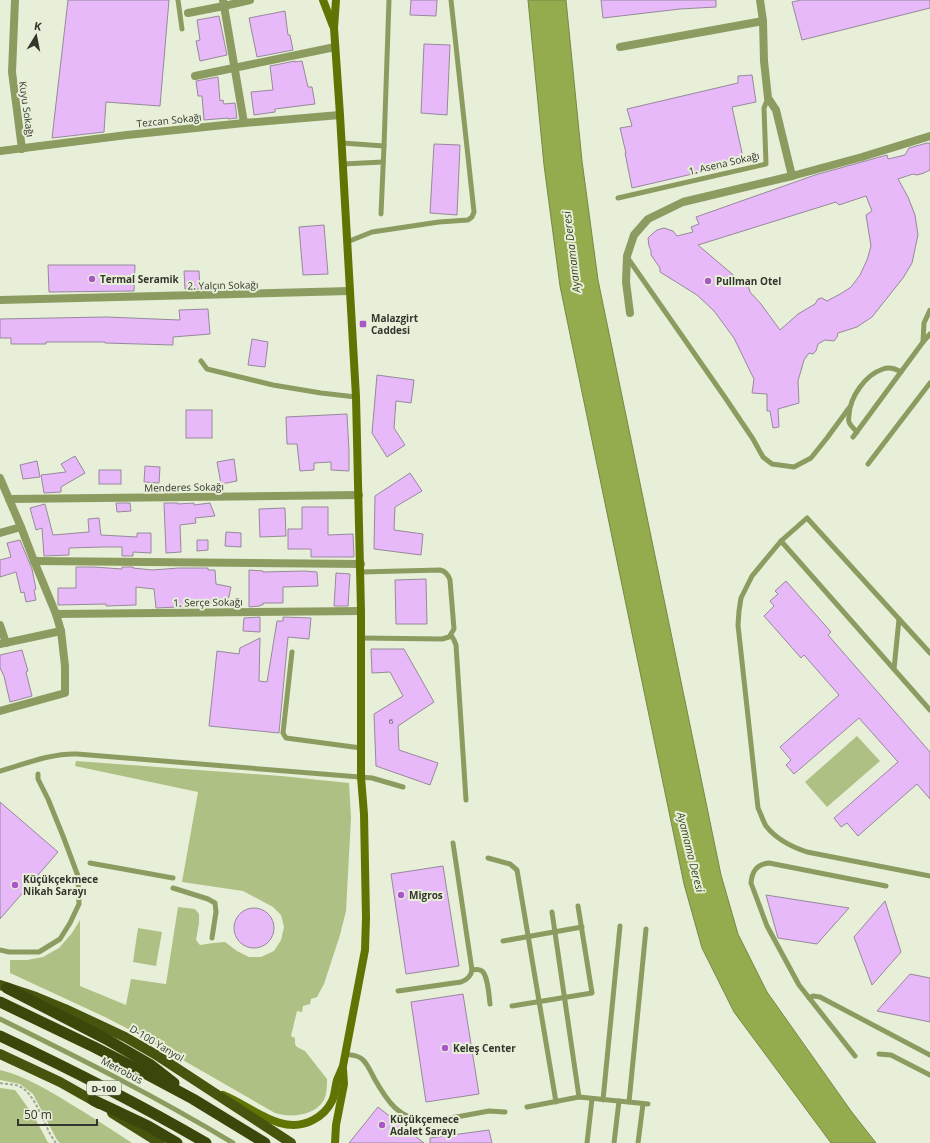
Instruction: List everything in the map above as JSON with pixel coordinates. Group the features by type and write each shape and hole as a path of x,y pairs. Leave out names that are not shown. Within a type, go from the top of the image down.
{"highway":[{"path":"3,987 106,1038 130,1052 151,1065 193,1099"},
{"path":"0,1002 94,1047 193,1099 265,1143"},
{"name":"D-100","path":"0,1036 39,1054 206,1143"},
{"path":"93,1100 148,1126 177,1143"}],"main road":[{"path":"323,0 334,28"},
{"path":"335,1143 336,1125 344,1084 343,1066 365,950 366,918 364,814 361,778 361,568 356,397 334,28 336,0"},
{"name":"D-100 Yanyol","path":"3,987 36,997 107,1028 158,1056 291,1143"},
{"path":"0,1054 60,1082 93,1100 160,1143"},
{"path":"206,1088 234,1099 277,1122 288,1125 298,1125 314,1120 325,1112 333,1100 337,1080 343,1066"}],"street":[{"name":"Kuyu Sokağı","path":"15,0 12,72 22,149"},
{"path":"188,13 223,3 250,0"},
{"name":"1. Asena Sokağı","path":"760,0 763,21 764,61 768,98"},
{"path":"223,3 244,123"},
{"path":"620,47 763,21"},
{"path":"195,76 235,69 335,47"},
{"path":"768,98 776,110 792,176"},
{"name":"Tezcan Sokağı","path":"0,151 127,135 340,115"},
{"path":"630,313 626,282 627,256 634,235 648,218 682,202 792,176 862,157 930,136"},
{"name":"2. Yalçın Sokağı","path":"0,300 350,291"},
{"path":"0,710 65,693 65,666 61,631 56,614 1,482"},
{"name":"Menderes Sokağı","path":"9,499 359,495"},
{"path":"0,533 21,527"},
{"path":"34,561 361,568"},
{"name":"1. Serçe Sokağı","path":"56,614 361,611"},
{"path":"0,625 3,644 61,631"}],"lane":[{"path":"178,0 182,29"},
{"path":"381,214 389,0"},
{"path":"347,242 372,232 439,222 468,220 472,217 474,212 452,0"},
{"name":"1. Asena Sokağı","path":"618,198 766,164 764,108 768,98"},
{"path":"342,143 384,146"},
{"path":"343,164 383,162"},
{"path":"627,256 728,402 763,456 772,464 794,466 811,458 849,408 862,384 873,374 884,368 895,369 901,372"},
{"path":"923,342 924,323 930,310"},
{"path":"852,437 930,334"},
{"path":"201,362 207,369 273,385 356,397"},
{"path":"868,464 930,383"},
{"path":"849,408 849,422 856,432"},
{"path":"930,653 807,518 781,541 752,576 741,598 738,625 758,808 766,826 779,839 794,848 807,852 930,876"},
{"path":"781,541 930,710"},
{"path":"361,568 443,571 449,576 450,580 454,629 451,635 442,640 361,638"},
{"path":"894,669 899,619"},
{"path":"451,635 456,645 466,800"},
{"path":"292,652 284,733 286,738 361,748"},
{"path":"0,771 48,757 69,754 372,778 403,787"},
{"path":"0,950 9,952 39,952 60,939 79,904 78,876 64,836 38,779 38,774"},
{"path":"398,991 462,982 469,978 472,970 453,843"},
{"path":"488,858 510,864 517,870 556,1102"},
{"path":"90,863 173,878"},
{"path":"855,1056 799,985 767,926 751,883 752,874 760,865 769,863 886,886"},
{"path":"174,888 208,899 215,903 216,912 212,938"},
{"path":"512,1006 592,993 578,906"},
{"path":"552,912 579,1097"},
{"path":"603,1100 620,926"},
{"path":"503,941 582,928"},
{"path":"629,1102 646,928"},
{"path":"472,970 478,969 486,976 490,1004"},
{"path":"809,998 813,996 820,997 930,1055"},
{"name":"Metrobüs","path":"0,1019 120,1079 187,1115 233,1143"},
{"path":"345,1054 357,1056 362,1059 384,1096 395,1109 419,1122 429,1122 488,1111 505,1112"},
{"path":"879,1054 891,1055 930,1075"},
{"path":"527,1107 579,1097 645,1104 638,1143"},
{"path":"587,1143 592,1099"},
{"path":"614,1143 619,1101"}],"path":[{"path":"0,1083 19,1086 30,1095 56,1143"}],"shaded area":[{"path":"857,736 880,761 827,807 805,782"},
{"path":"76,761 281,776 349,783 351,818 346,911 324,984 317,997 311,999 310,1004 303,1006 302,1012 297,1011 291,1036 295,1038 295,1044 297,1047 305,1051 327,1079 325,1098 315,1109 295,1115 281,1115 275,1113 134,1032 10,973 10,960 27,960 43,957 59,948 72,933 80,920 80,986 126,1005 131,979 166,984 178,907 195,909 199,914 196,940 200,945 225,942 237,951 249,957 261,957 274,951 281,940 284,927 281,915 273,907 243,891 182,882 198,792 75,766"},
{"path":"138,928 162,932 156,966 133,962"},
{"path":"0,1070 45,1088 132,1143 60,1143 33,1094 20,1084 0,1080"},
{"path":"0,1088 15,1090 49,1143 0,1143"}],"water":[{"name":"Ayamama Deresi","path":"528,0 566,0 582,161 598,280 721,875 738,934 767,992 851,1111 876,1143 831,1143 734,1012 702,948 684,884 560,286 544,165"}],"building":[{"path":"68,0 169,0 160,106 106,102 104,132 52,138"},
{"path":"411,0 437,0 436,16 410,15"},
{"path":"601,0 716,0 716,7 680,9 603,18"},
{"path":"801,0 930,0 930,8 802,40 792,2"},
{"path":"285,11 288,35 290,35 293,50 257,57 249,18"},
{"path":"219,16 227,55 200,61 196,41 200,40 197,20"},
{"path":"424,44 450,45 447,115 421,113"},
{"path":"302,61 308,87 312,87 315,104 275,109 275,112 254,115 251,92 273,90 270,66"},
{"path":"752,75 756,102 732,107 744,162 632,188 620,128 632,126 627,109 738,83 738,76"},
{"path":"218,77 220,101 223,100 224,104 235,103 237,118 204,120 202,96 198,96 196,81"},
{"name":"Pullman Otel","path":"930,143 930,170 917,175 913,174 898,179 908,197 915,215 918,235 912,263 903,278 872,317 857,327 838,333 834,341 825,340 818,344 816,351 813,354 809,353 804,360 798,381 799,403 778,409 779,427 773,428 770,411 767,411 767,394 752,393 754,379 734,338 714,311 697,295 660,272 660,268 651,255 648,238 657,230 664,228 673,231 677,236 693,232 691,227 699,224 696,217 815,175 887,155 888,159 905,155 909,148","holes":["866,196 872,211 866,215 871,246 867,260 860,275 851,287 827,301 822,298 818,299 815,304 798,314 780,330 750,292 748,285 745,285 698,245 836,202 839,205"]},
{"path":"434,144 460,145 457,215 430,213"},
{"path":"324,225 328,274 303,275 299,227"},
{"name":"Termal Seramik","path":"48,265 135,265 134,291 49,292"},
{"name":"Termal Seramik","path":"184,271 199,271 200,289 185,289"},
{"path":"208,309 210,334 173,337 173,345 105,342 46,342 46,344 11,344 11,338 0,338 0,319 106,317 180,320 179,310"},
{"path":"252,339 268,342 265,367 248,365"},
{"path":"377,375 414,380 411,403 396,401 394,428 405,445 387,457 372,433"},
{"path":"186,410 212,410 212,438 186,438"},
{"path":"347,414 349,471 331,470 331,462 314,463 314,470 300,471 297,444 287,444 286,417"},
{"path":"75,456 85,473 61,487 61,492 44,493 41,475 66,472 61,464"},
{"path":"234,459 237,481 221,484 217,462"},
{"path":"37,461 40,477 23,479 20,465"},
{"path":"145,466 160,467 159,483 144,482"},
{"path":"99,470 121,470 121,484 99,484"},
{"path":"410,473 422,491 395,507 394,530 423,534 421,555 374,549 375,496"},
{"path":"116,503 130,503 131,511 117,512"},
{"path":"164,503 194,503 194,505 210,503 215,516 195,518 196,523 180,525 181,552 166,553"},
{"path":"45,504 53,535 89,532 88,519 99,518 101,535 137,537 137,533 151,533 151,553 133,552 133,556 122,556 122,547 103,547 69,548 69,555 44,556 42,528 36,530 30,508"},
{"path":"302,507 328,507 328,535 353,534 354,557 311,557 311,549 288,549 288,529 302,529"},
{"path":"285,508 286,536 260,537 259,509"},
{"path":"226,532 241,533 241,547 225,546"},
{"path":"20,540 32,569 36,589 34,590 36,600 26,602 24,592 21,593 16,572 0,577 0,560 11,557 7,543"},
{"path":"197,540 208,540 208,550 197,551"},
{"path":"76,567 122,569 122,567 133,567 152,570 208,568 208,570 215,570 216,584 231,587 228,601 215,598 215,603 201,603 201,606 156,608 154,589 136,587 136,605 58,605 58,588 76,588"},
{"path":"249,570 263,572 317,572 318,586 283,587 283,603 263,603 263,605 260,606 249,607"},
{"path":"336,573 350,574 348,606 334,606"},
{"path":"426,579 427,624 396,624 395,580"},
{"path":"786,581 831,632 828,635 930,752 930,799 917,784 858,836 847,823 841,827 834,818 898,762 859,718 794,774 786,765 791,760 780,747 839,695 804,655 801,658 764,616 774,606 770,601 778,594 775,591"},
{"path":"260,617 260,632 243,631 244,618"},
{"path":"283,617 311,618 309,639 288,637 279,733 209,726 217,651 239,654 240,648 260,638 259,681 267,682 277,621 283,621"},
{"path":"371,649 404,649 434,702 398,726 399,750 438,763 430,785 376,766 374,714 403,696 390,672 372,673"},
{"path":"22,650 28,671 26,672 32,696 10,702 4,676 0,668 0,655"},
{"name":"Küçükçekmece Nikah Sarayı","path":"0,802 58,852 0,919"},
{"path":"443,866 459,966 406,974 391,874"},
{"path":"766,895 849,908 817,944 778,938"},
{"path":"885,901 901,952 872,985 854,937"},
{"path":"258,908 265,911 271,917 274,928 273,936 265,945 258,948 250,948 243,945 235,936 234,924 237,917 246,909"},
{"path":"910,974 930,978 930,1022 877,1011"},
{"name":"Keleş Center","path":"463,994 479,1094 426,1102 411,1002"},
{"name":"Küçükçemece Adalet Sarayı","path":"378,1107 424,1143 349,1143"},
{"name":"Küçükçemece Adalet Sarayı","path":"489,1130 492,1143 430,1143 430,1138"}],"place":[{"name":"Termal Seramik","path":"92,279"},
{"name":"Pullman Otel","path":"708,281"},
{"name":"Malazgirt Caddesi","path":"363,324"},
{"name":"Küçükçekmece Nikah Sarayı","path":"15,885"},
{"name":"Migros","path":"401,895"},
{"name":"Keleş Center","path":"445,1048"},
{"name":"Küçükçemece Adalet Sarayı","path":"382,1125"}]}
